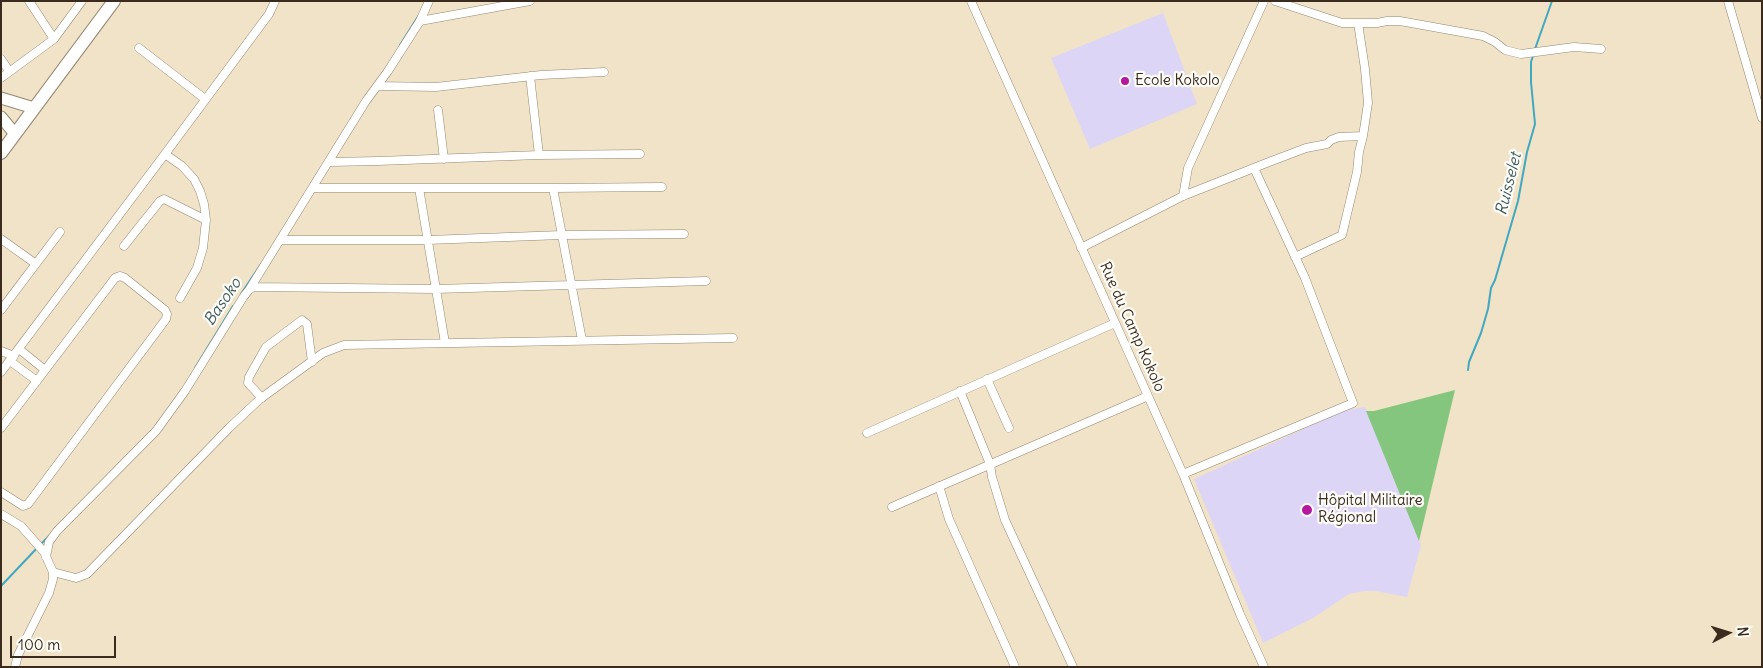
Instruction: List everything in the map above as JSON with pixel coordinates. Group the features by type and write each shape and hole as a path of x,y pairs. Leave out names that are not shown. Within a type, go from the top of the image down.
{"main road":[{"path":"1,153 114,1"}],"street":[{"path":"29,1 54,39"},
{"path":"1,78 54,39 82,1"},
{"path":"1,372 166,154 269,14 274,1"},
{"path":"45,554 49,542 57,531 156,431 185,391 420,21 429,1"},
{"path":"420,21 530,1"},
{"name":"Rue du Camp Kokolo","path":"971,1 1183,474 1240,614 1264,667"},
{"path":"1184,196 1188,168 1264,1"},
{"path":"1275,1 1342,23 1400,22 1484,36 1505,50 1521,54 1574,47 1601,48"},
{"path":"1728,1 1762,118"},
{"path":"1295,257 1342,235 1357,172 1358,152 1363,136 1368,103 1358,24"},
{"path":"139,48 205,99"},
{"path":"1,59 9,71"},
{"path":"378,86 436,87 530,76 604,72"},
{"path":"530,76 539,155"},
{"path":"1,98 34,108"},
{"path":"438,110 444,159"},
{"path":"1,117 15,134"},
{"path":"1082,248 1184,196 1254,168 1306,148 1327,144 1339,137 1363,136"},
{"path":"166,154 182,166 194,179 204,204 206,220 203,248 196,268 180,298"},
{"path":"330,162 539,155 640,154"},
{"path":"1183,474 1353,403 1305,278 1254,168"},
{"path":"313,188 662,187"},
{"path":"419,188 445,344"},
{"path":"553,188 582,340"},
{"path":"124,246 160,201 164,199 206,220"},
{"path":"1,310 60,232"},
{"path":"281,240 428,240 562,235 684,234"},
{"path":"1,239 36,264"},
{"path":"1,428 115,278 120,276 125,278 165,310 167,314 166,319 28,504 23,506 1,492"},
{"path":"249,290 254,287 436,288 706,281"},
{"path":"262,398 248,383 249,377 266,347 302,320 307,324 312,362"},
{"path":"867,433 1115,323"},
{"path":"53,572 76,578 87,574 229,428 262,398 323,353 344,345 733,338"},
{"path":"1,351 45,370"},
{"path":"14,355 37,381"},
{"path":"988,379 1009,428"},
{"path":"960,391 990,464 1005,520 1073,667"},
{"path":"892,506 1148,396"},
{"path":"939,486 949,519 1015,667"},
{"path":"1,514 21,526 31,537 45,554 53,572 49,593 18,655 15,667"}],"shaded area":[{"name":"Ecole Kokolo","path":"1163,13 1197,104 1090,149 1051,58"},
{"name":"Hôpital Militaire Régional","path":"1365,407 1421,545 1407,597 1376,591 1349,594 1313,618 1263,643 1194,479 1345,410"}],"green space":[{"path":"1455,390 1419,541 1366,411 1374,411"}],"waterway":[{"name":"Ruisselet","path":"1535,49 1552,1"},
{"name":"Basoko","path":"400,45 419,15"},
{"name":"Ruisselet","path":"1468,370 1469,362 1481,333 1488,309 1491,288 1518,201 1527,152 1535,124 1531,82 1531,62 1533,56"},
{"name":"Basoko","path":"241,294 261,264"},
{"name":"Basoko","path":"195,368 233,306"},
{"name":"Basoko","path":"41,544 50,535"},
{"name":"Basoko","path":"1,586 38,547"}],"place":[{"name":"Ecole Kokolo","path":"1125,81"},
{"name":"Hôpital Militaire Régional","path":"1307,510"}]}
